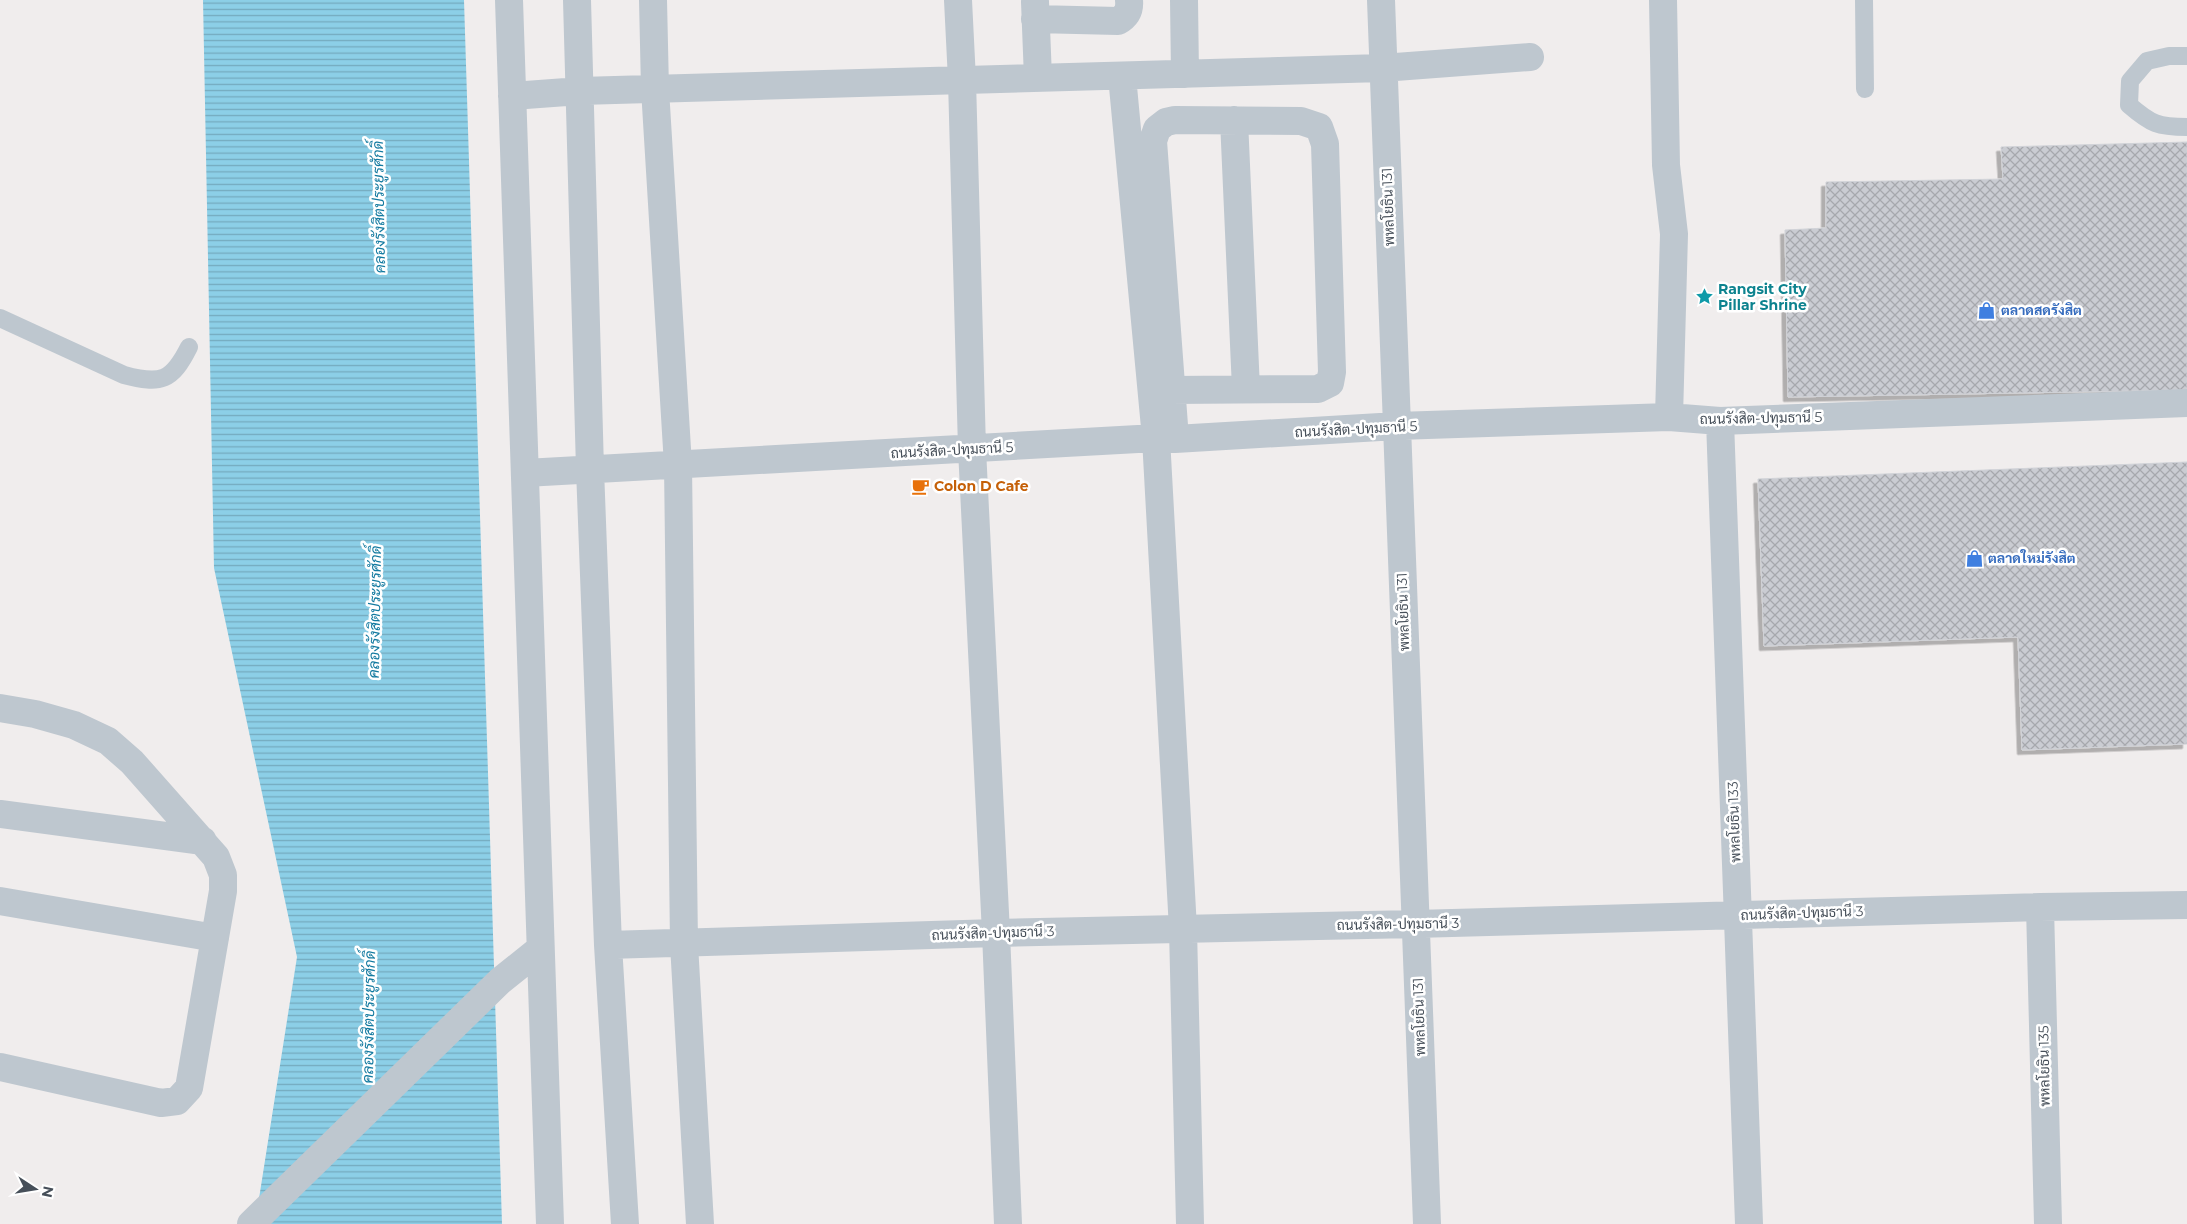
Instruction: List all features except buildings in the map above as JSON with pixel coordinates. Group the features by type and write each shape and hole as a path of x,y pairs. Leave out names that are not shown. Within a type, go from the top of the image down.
{"street":[{"path":"509,0 550,1224"},
{"path":"577,0 590,469 608,945 625,1224"},
{"path":"653,0 655,89 678,465 684,944 700,1224"},
{"path":"958,0 962,80 972,449 996,933 1008,1224"},
{"path":"1038,78 1035,9 1118,22 1125,17 1130,7 1129,0"},
{"path":"1184,0 1185,74"},
{"name":"พหลโยธิน 131","path":"1380,0 1427,1224"},
{"path":"1662,0 1666,165 1674,234 1669,416"},
{"path":"512,96 580,91 1382,68 1530,57"},
{"path":"1122,76 1165,438 1183,929 1190,1224"},
{"path":"1165,438 1171,390 1154,141 1157,129 1166,122 1175,120 1301,121 1319,126 1325,144 1332,372 1330,383 1318,389 1171,390"},
{"path":"1234,120 1246,389"},
{"name":"ถนนรังสิต-ปทุมธานี 5","path":"525,473 1396,426 1669,416 1720,421 2187,403"},
{"name":"พหลโยธิน 133","path":"1720,421 1749,1224"},
{"path":"0,708 35,714 74,724 108,741 132,762 203,841 216,857 223,875 215,938 189,1088 177,1101 161,1103 0,1067"},
{"path":"0,814 203,841"},
{"path":"0,901 215,938"},
{"name":"ถนนรังสิต-ปทุมธานี 3","path":"608,945 996,933 2040,907 2187,906"},
{"name":"พหลโยธิน 135","path":"2040,907 2048,1224"},
{"path":"251,1224 500,981 540,949"}],"lane":[{"path":"1864,0 1865,89"},
{"path":"2187,56 2169,56 2147,61 2130,81 2129,105 2149,122 2168,127 2187,127"},
{"path":"0,318 124,375 145,381 167,377 179,368 189,346"}],"water":[{"name":"คลองรังสิตประยูรศักดิ์","path":"203,0 464,0 502,1224 255,1224 297,957 214,568"}],"place":[{"name":"Rangsit City Pillar Shrine","path":"1704,297"},
{"name":"ตลาดสดรังสิต","path":"1987,310"},
{"name":"Colon D Cafe","path":"920,486"},
{"name":"ตลาดใหม่รังสิต","path":"1974,558"}]}
